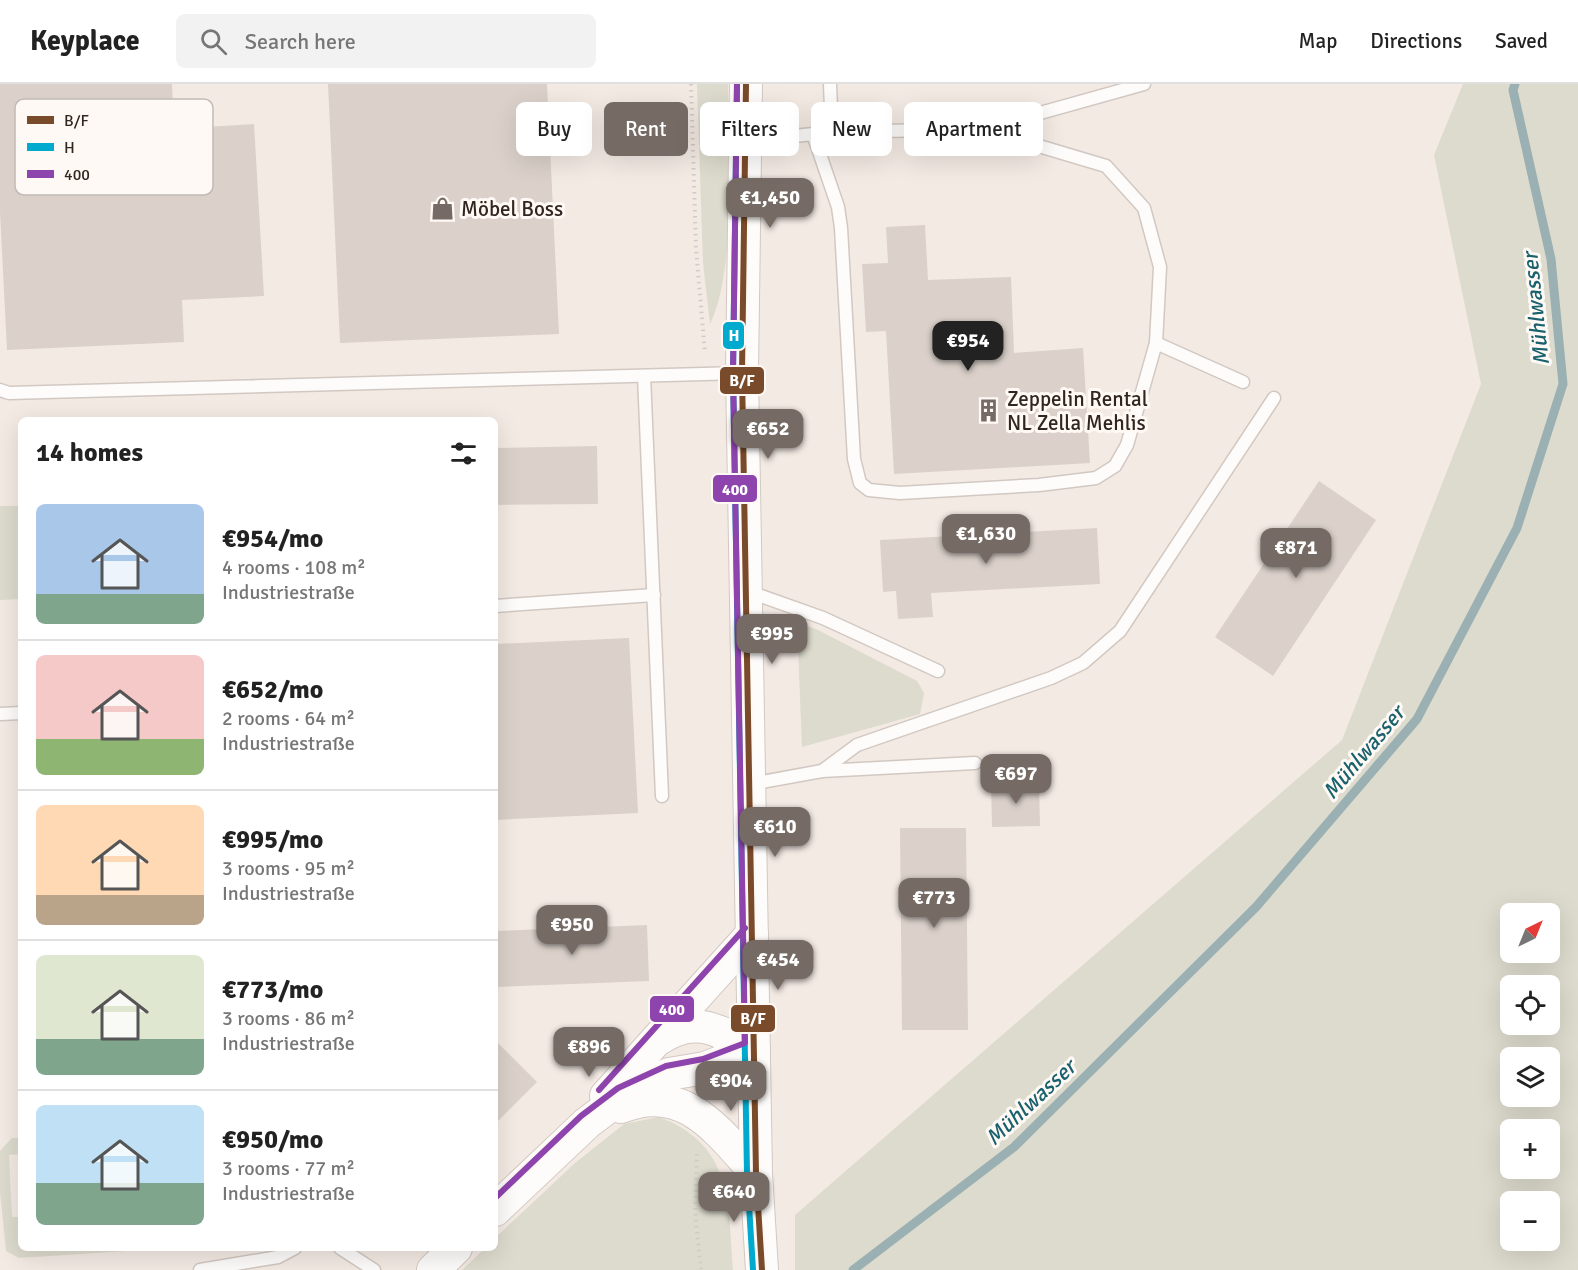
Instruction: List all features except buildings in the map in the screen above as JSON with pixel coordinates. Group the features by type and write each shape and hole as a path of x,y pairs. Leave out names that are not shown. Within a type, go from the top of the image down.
{"street":[{"path":"746,84 746,102"},
{"path":"747,156 742,373 756,1173 762,1270"},
{"path":"561,1146 752,934"},
{"path":"654,1042 675,1030 698,1025 710,1028 754,1049"},
{"path":"498,1207 561,1146 607,1107 639,1086 669,1074 728,1061 754,1049"},
{"path":"561,1146 611,1112 640,1101 674,1102 701,1117 717,1130 756,1173"},
{"path":"433,1270 453,1251"}],"lane":[{"path":"830,84 831,102"},
{"path":"1043,111 1123,87 1144,84"},
{"path":"821,156 838,207 854,459 860,483 869,490 900,493 1096,478 1115,466 1127,445 1156,343 1160,267 1144,208 1106,165 1043,147"},
{"path":"1156,343 1243,382"},
{"path":"0,390 9,393 742,373"},
{"path":"644,376 662,796"},
{"path":"822,771 857,745 1051,678 1083,663 1120,631 1274,398"},
{"path":"746,590 823,618 938,671"},
{"path":"498,606 654,595"},
{"path":"0,714 18,713"},
{"path":"750,784 822,771 975,763"},
{"path":"200,1270 278,1257 289,1251"},
{"path":"345,1251 374,1270"}],"path":[{"path":"691,84 696,248 707,374"},
{"path":"698,1146 695,1211 701,1270"}],"shaded area":[{"path":"697,84 728,84 728,102 700,102 700,156 729,156 728,241 719,300 710,324 703,263"},
{"path":"1463,84 1578,84 1578,1270 795,1270 795,1215 1342,740 1481,384 1434,155"},
{"path":"0,506 18,506 18,599 0,600"},
{"path":"797,623 816,629 917,681 924,693 920,714 802,747"},
{"path":"659,1117 683,1129 701,1143 714,1160 722,1178 727,1199 733,1270 462,1270 482,1251 498,1251 498,1235 575,1163 624,1124"},
{"path":"12,1138 18,1138 18,1154 9,1155 12,1217 18,1217 18,1251 126,1251 19,1258 6,1251 0,1192 0,1151"}],"waterway":[{"name":"Mühlwasser","path":"853,1270 1014,1147 1256,907 1417,719 1517,528 1563,384 1551,259 1513,90 1515,84"}],"transit line":[{"name":"H","path":"737,84 733,373 747,1173 753,1270"},
{"name":"400","path":"498,1195 581,1116 618,1088 666,1066 703,1059 745,1043 733,373 737,84"},
{"name":"B/F","path":"746,84 742,373 756,1173 762,1270"},
{"name":"400","path":"599,1090 745,928"}],"place":[{"name":"Möbel Boss","path":"443,209"},
{"name":"Zeppelin Rental NL Zella Mehlis","path":"989,411"}]}
